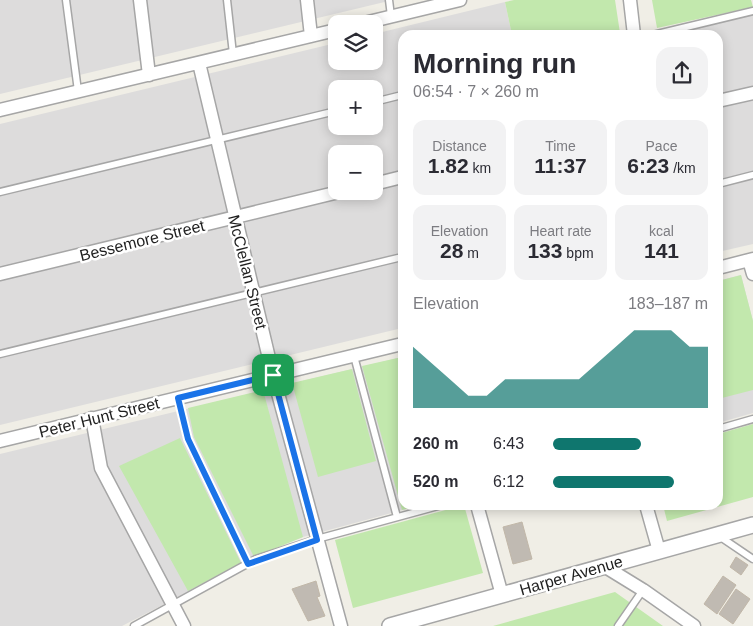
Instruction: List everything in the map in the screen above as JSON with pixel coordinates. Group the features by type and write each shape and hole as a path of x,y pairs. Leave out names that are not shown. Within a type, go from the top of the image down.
{"street":[{"path":"140,0 149,75"},
{"path":"307,0 311,36"},
{"path":"383,18 460,0"},
{"path":"630,0 633,30"},
{"path":"0,110 328,32"},
{"name":"McClellan Street","path":"199,63 273,375 341,626"},
{"path":"723,100 753,92"},
{"path":"383,182 398,178"},
{"name":"Bessemore Street","path":"0,274 328,195"},
{"path":"723,267 751,260 753,274"},
{"name":"Peter Hunt Street","path":"0,441 398,345"},
{"path":"92,418 100,468 184,626"},
{"path":"478,510 502,595"},
{"path":"647,510 659,551"},
{"name":"Harper Avenue","path":"390,626 753,525"},
{"path":"604,566 643,590 690,625"}],"lane":[{"path":"66,0 78,92"},
{"path":"227,0 233,54"},
{"path":"389,0 391,16"},
{"path":"674,30 753,11"},
{"path":"383,100 398,96"},
{"path":"0,192 328,113"},
{"path":"723,183 753,175"},
{"path":"0,354 253,292 398,259"},
{"path":"354,356 397,517"},
{"path":"178,398 188,439 248,564"},
{"path":"723,428 753,419"},
{"path":"134,626 248,564 317,540 423,510"},
{"path":"717,535 753,559"},
{"path":"618,626 643,590"}],"shaded area":[{"path":"0,0 393,0 328,15 0,94"},
{"path":"505,2 511,30 398,30 398,329 0,425 0,124 328,45 328,70 383,70 383,32"},
{"path":"753,15 753,244 723,251 723,30 688,30"},
{"path":"741,275 753,321 753,413 723,422 723,280"},
{"path":"398,358 398,510 403,510 303,537 267,551 122,626 0,626 0,454"}],"green space":[{"path":"514,0 615,0 620,30 511,30 505,2"},
{"path":"652,0 751,0 753,7 657,28"},
{"path":"741,275 753,321 753,390 723,398 723,280"},
{"path":"398,358 398,496 362,366"},
{"path":"352,369 376,461 318,477 292,383"},
{"path":"263,390 303,537 254,557 194,437 188,408"},
{"path":"753,424 753,497 723,505 723,433"},
{"path":"180,438 241,563 188,591 119,466"},
{"path":"446,510 465,510 483,573 353,608 335,540"},
{"path":"664,510 706,510 667,521"},
{"path":"615,592 663,626 493,626"}],"building":[{"path":"522,522 532,559 513,564 503,527"},
{"path":"736,557 748,565 741,575 730,567"},
{"path":"723,576 736,585 717,614 704,604"},
{"path":"316,581 320,596 317,597 325,616 308,621 292,589"},
{"path":"736,589 750,599 733,624 719,614"}],"route":[{"path":"273,375 317,540 256,559 248,564 188,439 178,398 273,375"}]}
